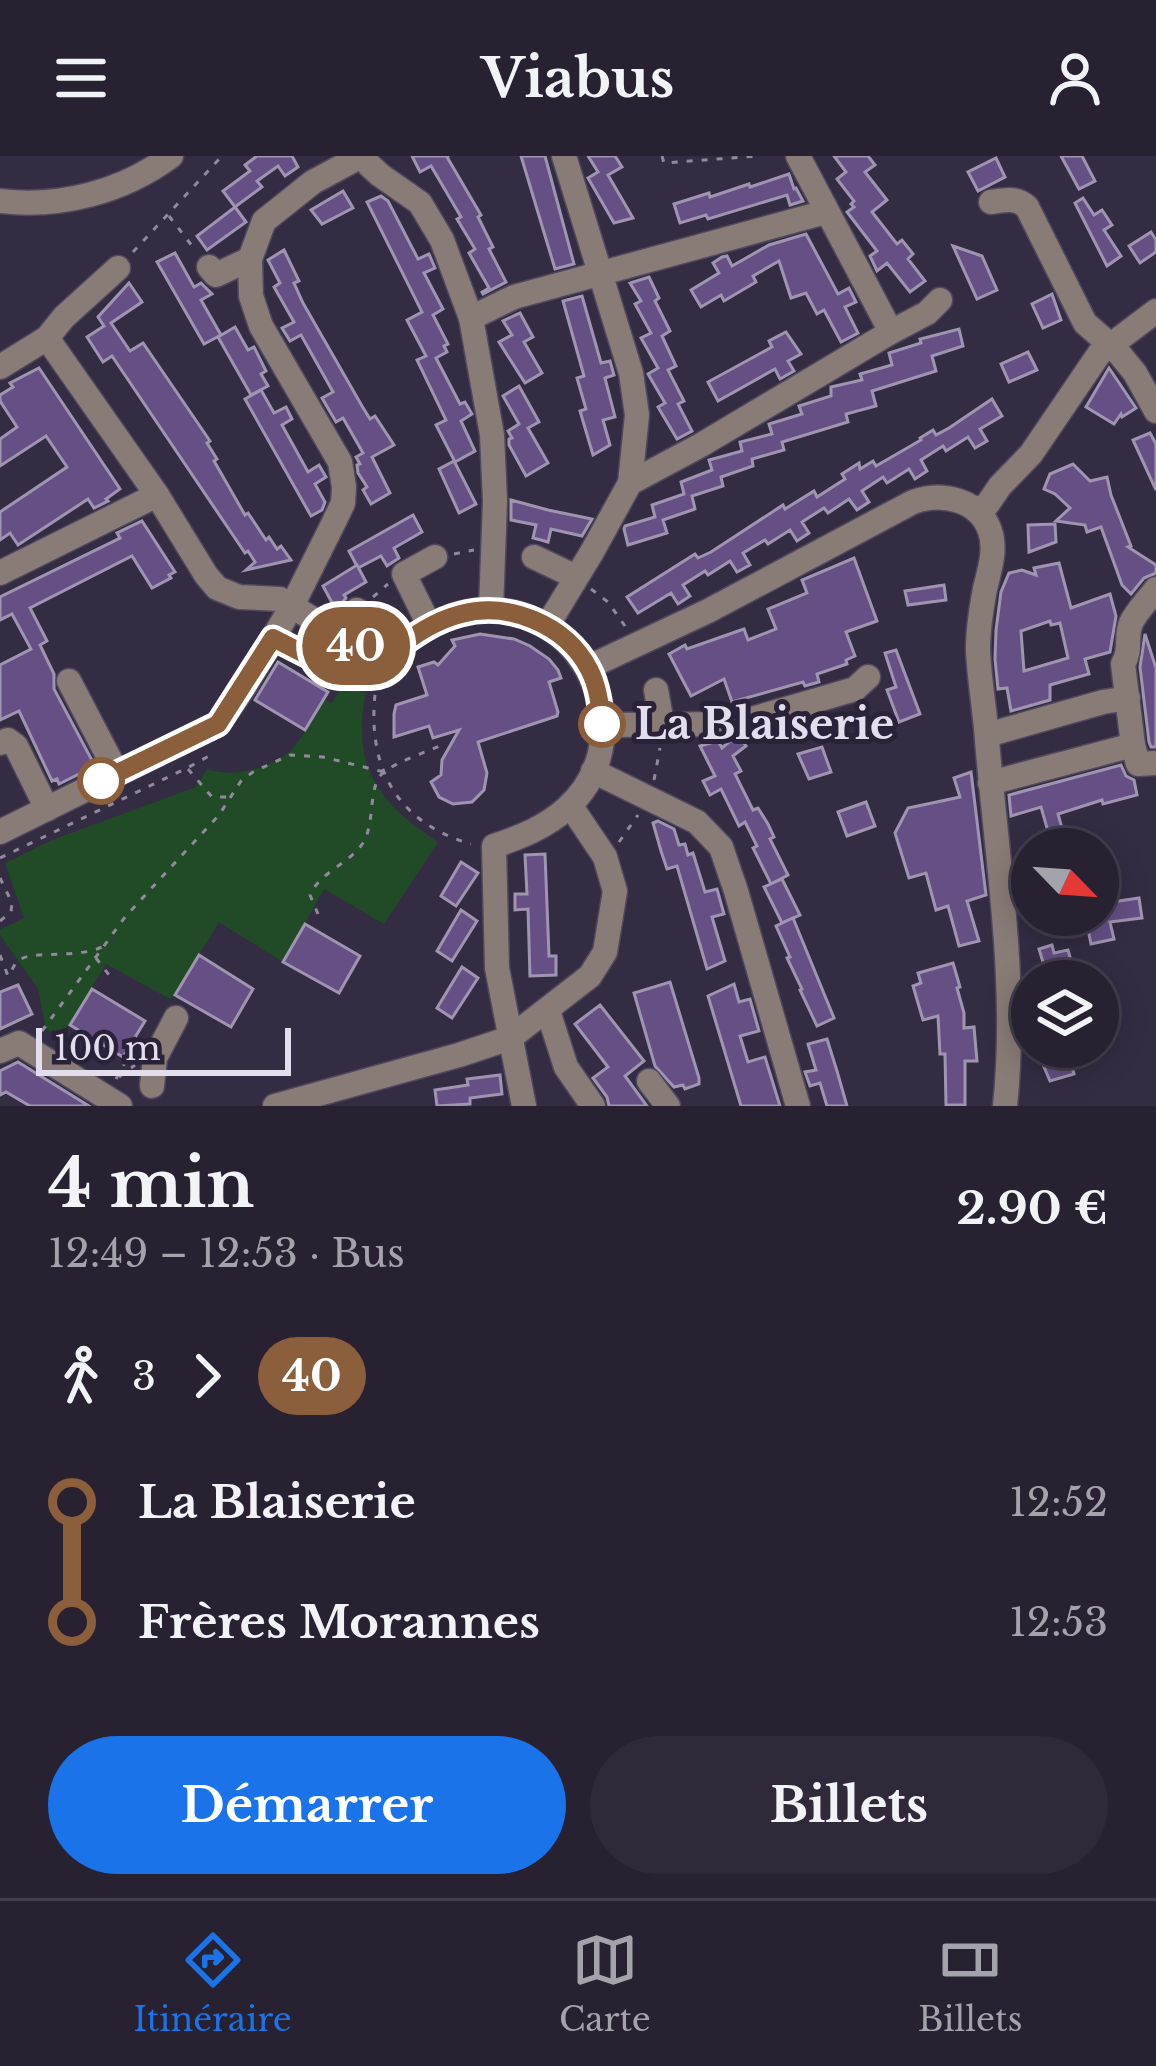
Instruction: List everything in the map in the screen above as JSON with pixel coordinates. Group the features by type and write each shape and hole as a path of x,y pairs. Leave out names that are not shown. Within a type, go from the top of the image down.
{"street":[{"path":"0,200 82,197 113,189 171,156"},
{"path":"547,626 630,482 637,415 631,373 565,156"},
{"path":"797,156 891,332"},
{"path":"0,832 212,728 292,606 343,503 344,487 340,462 261,326 251,296 250,259 264,221 313,182 361,160 420,202 442,239 471,318 493,435 491,609"},
{"path":"991,202 1011,199 1027,207 1084,323 1135,374 1156,411"},
{"path":"471,318 514,297 826,212"},
{"path":"208,266 216,275 250,259"},
{"path":"0,367 47,338 118,268"},
{"path":"630,482 927,313 940,300"},
{"path":"976,510 987,505 1031,454 1100,354 1156,311"},
{"path":"47,338 217,588 238,597 280,599 380,660 429,625 462,613 491,609 520,614 547,626 589,668 602,724 593,770 570,806 530,833 494,846 496,968 524,1106"},
{"path":"0,573 157,495"},
{"path":"589,668 691,620 913,502 942,497 976,510 990,530 994,550 978,645 1010,1024 1004,1106"},
{"path":"429,625 404,574 434,557"},
{"path":"534,557 576,577"},
{"path":"1156,589 1132,619 1130,652 1123,664 1138,764 1156,763"},
{"path":"273,638 324,664 338,662 357,610"},
{"path":"602,724 735,724 855,689 868,677"},
{"path":"69,681 117,773"},
{"path":"656,690 662,723"},
{"path":"987,735 1128,698"},
{"path":"0,742 8,740 16,746 47,809"},
{"path":"990,782 1133,745"},
{"path":"593,770 698,822 721,848 798,1106"},
{"path":"275,1106 511,1038 590,976 605,952 615,891 605,857 570,806"},
{"path":"548,1011 566,1067 593,1106"},
{"path":"152,1086 154,1058 176,1018"},
{"path":"10,1047 120,1106"},
{"path":"649,1081 668,1106"}],"path":[{"path":"118,268 222,156"},
{"path":"662,156 664,163 758,156"},
{"path":"168,214 208,266"},
{"path":"357,610 404,574"},
{"path":"380,660 374,735 397,797 422,824 467,843 494,846"},
{"path":"0,858 208,756 212,728"},
{"path":"319,914 310,895 313,887 362,845 372,819 374,784 384,772 444,744"},
{"path":"10,1047 46,1029 125,916 220,815 241,781 253,772 290,755 323,757 384,772"},
{"path":"187,768 212,797 231,797"},
{"path":"0,878 12,903 11,912 0,921"},
{"path":"0,956 8,976 17,962 31,956 75,955 106,945"},
{"path":"95,956 109,975"},
{"path":"136,1044 116,1081 138,1063"}],"green space":[{"path":"350,662 370,673 362,728 370,771 395,808 438,842 384,924 324,889 283,962 219,922 170,999 106,964 61,1037 46,1029 38,989 0,935 0,930 24,918 5,863 52,840 196,787 207,769 240,772 283,757 296,745 323,699 332,703"}],"building":[{"path":"257,156 292,156 298,167 285,176 278,166 257,181 262,187 235,207 223,191 250,171 245,165"},
{"path":"412,156 449,156 481,215 493,247 489,249 506,282 483,294 489,288 469,253 475,249 457,219 461,217 431,166 420,172"},
{"path":"521,156 545,156 574,264 555,269"},
{"path":"588,156 615,156 622,167 608,175 633,218 614,223 588,178 598,172"},
{"path":"834,156 868,156 875,165 865,172 887,200 872,212 897,244 902,240 913,254 908,259 925,281 910,292 887,263 877,271 870,256 877,251 847,212 854,201 837,179 846,172"},
{"path":"1061,156 1082,156 1095,181 1079,189"},
{"path":"996,158 1005,177 978,191 968,172"},
{"path":"789,174 803,201 790,205 787,195 680,223 674,204"},
{"path":"343,191 353,208 322,224 311,210"},
{"path":"381,196 418,259 429,254 435,268 424,273 443,309 433,315 448,344 444,346 447,352 436,358 460,404 465,402 472,414 461,421 475,451 455,462 436,425 446,420 417,360 426,356 407,320 422,312 367,202"},
{"path":"1083,198 1094,215 1102,210 1112,225 1104,230 1121,256 1107,266 1075,203"},
{"path":"235,207 246,222 207,250 197,236"},
{"path":"1151,232 1156,252 1140,263 1129,246"},
{"path":"806,234 838,294 849,288 856,302 845,307 858,333 841,342 824,310 817,314 806,293 791,298 779,261 724,301 721,295 701,307 691,290 719,273 713,263 722,257 727,256 732,266 769,245"},
{"path":"953,246 982,256 997,290 977,299"},
{"path":"284,250 299,281 294,283 303,303 370,419 375,416 394,445 372,457 390,493 371,504 358,473 356,457 363,453 343,418 336,422 322,398 333,392 301,335 290,341 282,328 294,322 274,287 280,283 268,260"},
{"path":"175,253 194,287 201,283 212,294 201,300 221,335 204,344 157,262"},
{"path":"649,277 670,331 662,336 676,366 668,370 692,431 677,439 658,407 665,403 648,374 658,368 641,338 651,333 630,283"},
{"path":"129,283 142,302 111,323 130,351 143,343 210,441 214,461 245,515 291,560 246,570 255,562 248,551 245,553 112,356 103,362 87,337 104,326 98,317"},
{"path":"1052,294 1061,320 1043,328 1032,304"},
{"path":"582,296 601,363 610,361 614,375 605,378 615,417 603,420 610,445 593,455 580,411 586,409 577,378 584,376 563,301"},
{"path":"520,313 533,337 524,342 542,373 525,383 499,342 512,335 503,321"},
{"path":"235,327 248,350 254,347 266,371 261,374 268,386 251,395 218,337"},
{"path":"959,329 963,346 932,356 936,371 872,391 876,406 846,414 848,422 782,442 784,450 752,459 753,466 721,477 723,486 692,496 695,509 663,520 667,533 628,545 625,526 655,517 652,505 684,494 681,482 712,470 709,460 742,451 740,442 772,434 769,424 802,414 799,406 831,396 831,387 862,380 860,374 892,365 889,353"},
{"path":"786,332 801,354 788,361 794,371 780,379 775,369 718,401 708,382 772,347 769,341"},
{"path":"1028,352 1037,370 1009,382 1001,364"},
{"path":"39,368 120,489 94,508 88,499 18,545 10,533 0,540 0,512 67,467 46,436 0,466 0,439 17,427 0,395 13,387 10,383"},
{"path":"1109,368 1136,408 1121,414 1114,424 1086,407"},
{"path":"519,386 539,422 528,428 548,463 526,476 509,445 508,431 519,424 503,396"},
{"path":"261,390 274,413 286,407 292,419 282,425 308,472 319,465 326,477 315,484 325,502 322,510 311,516 245,399"},
{"path":"992,399 1002,416 980,429 987,441 975,448 968,437 921,460 927,471 915,479 909,469 887,483 883,477 862,491 869,502 857,510 849,499 828,513 824,508 802,522 809,533 797,541 790,530 743,553 750,565 737,572 730,561 683,585 690,596 678,604 671,593 638,613 627,597 695,554 698,558 711,552 783,505 785,509 814,491 817,497 845,479 842,474 859,463 860,469 873,461 876,466 933,430 936,435 949,428"},
{"path":"1150,433 1156,444 1156,490 1133,440"},
{"path":"454,461 476,504 459,513 439,469"},
{"path":"1073,464 1090,481 1107,477 1128,547 1156,565 1156,573 1144,578 1131,594 1122,585 1101,527 1087,532 1085,525 1056,521 1070,508 1044,489 1050,474"},
{"path":"511,500 592,519 582,536 551,529 548,542 533,538 536,525 511,520"},
{"path":"413,515 422,532 394,548 399,558 387,566 381,556 358,568 349,551"},
{"path":"142,521 175,572 171,578 152,588 132,556 30,608 47,641 40,645 54,674 54,689 95,766 59,784 57,779 52,781 19,711 0,720 0,665 31,649 12,614 0,620 0,597 120,538 117,533"},
{"path":"1055,524 1056,542 1029,552 1028,525"},
{"path":"854,558 877,621 846,632 855,656 847,664 817,674 819,682 732,702 724,679 691,696 669,654 744,629 748,640 776,629 768,609 807,593 802,580"},
{"path":"1059,563 1071,608 1110,594 1116,616 1110,652 1085,659 1089,674 1050,685 1050,700 1011,711 1007,688 998,689 995,659 1001,592 1009,573 1022,570 1036,575 1034,568","holes":["1050,621 1051,625 1060,623 1068,658 1024,671 1021,631"]},
{"path":"357,565 366,582 344,595 336,610 323,586"},
{"path":"944,585 946,600 908,605 905,591"},
{"path":"480,634 514,639 549,659 561,678 549,682 558,712 478,742 487,773 484,790 472,802 453,804 439,797 431,782 441,775 442,760 459,730 433,738 429,726 394,737 394,714 396,705 427,695 418,667 438,665 455,646 452,640"},
{"path":"1145,634 1156,668 1156,747 1149,742 1140,667"},
{"path":"896,650 920,714 899,722 887,690 896,687 885,653"},
{"path":"278,662 328,692 305,730 255,700"},
{"path":"741,739 746,746 733,756 741,771 735,774 753,810 758,808 768,824 774,837 770,839 788,875 771,884 745,822 739,826 721,789 710,795 703,781 715,776 700,746 718,741 722,748"},
{"path":"822,747 831,772 809,779 798,754"},
{"path":"1121,765 1134,780 1137,795 1058,814 1062,828 1047,828 1041,807 1011,816 1009,795"},
{"path":"971,772 986,895 967,901 979,941 959,946 948,906 936,910 926,873 909,878 895,833 908,808 960,797 954,778"},
{"path":"866,802 875,826 847,836 838,812"},
{"path":"653,823 674,829 679,845 685,844 688,855 693,853 705,892 717,889 724,914 712,917 725,961 707,969 677,866 667,869 661,851"},
{"path":"545,854 549,956 556,956 556,975 530,976 528,909 515,910 515,894 527,894 525,855"},
{"path":"461,862 478,873 456,906 441,896"},
{"path":"782,879 800,915 782,923 764,887"},
{"path":"1139,898 1142,918 1119,921 1119,901"},
{"path":"461,910 477,921 452,961 437,951"},
{"path":"793,918 834,1018 817,1026 776,926"},
{"path":"305,924 360,956 339,993 283,962"},
{"path":"1089,936 1113,936 1114,939 1091,944"},
{"path":"1052,945 1054,953 1068,950 1071,960 1042,960 1039,949"},
{"path":"199,955 253,989 231,1027 175,995"},
{"path":"953,963 964,1028 974,1027 977,1061 965,1061 965,1105 946,1105 938,1016 923,1020 913,986 921,983 918,973"},
{"path":"462,967 478,978 452,1018 437,1008"},
{"path":"670,982 699,1078 699,1084 685,1089 674,1087 655,1066 634,993"},
{"path":"734,984 739,1002 750,999 759,1031 740,1036 748,1062 765,1057 780,1106 741,1106 708,996"},
{"path":"18,985 32,1014 0,1029 0,992"},
{"path":"92,989 145,1021 123,1057 70,1025"},
{"path":"600,1005 644,1061 625,1076 647,1106 609,1106 593,1078 608,1067 575,1024"},
{"path":"827,1039 847,1106 827,1106 820,1083 810,1086 805,1072 816,1070 808,1044"},
{"path":"18,1062 89,1106 30,1106 6,1092 0,1095 0,1071"},
{"path":"1044,1068 1072,1068 1074,1074 1050,1081"},
{"path":"500,1075 502,1094 470,1098 470,1104 437,1106 435,1090"}],"bus line":[{"name":"40","path":"101,781 218,724 273,638 324,664 338,662 356,646 380,660 429,625 491,609 520,614 547,626 570,644 589,668 602,724"}],"place":[{"name":"La Blaiserie","path":"602,724"}]}
